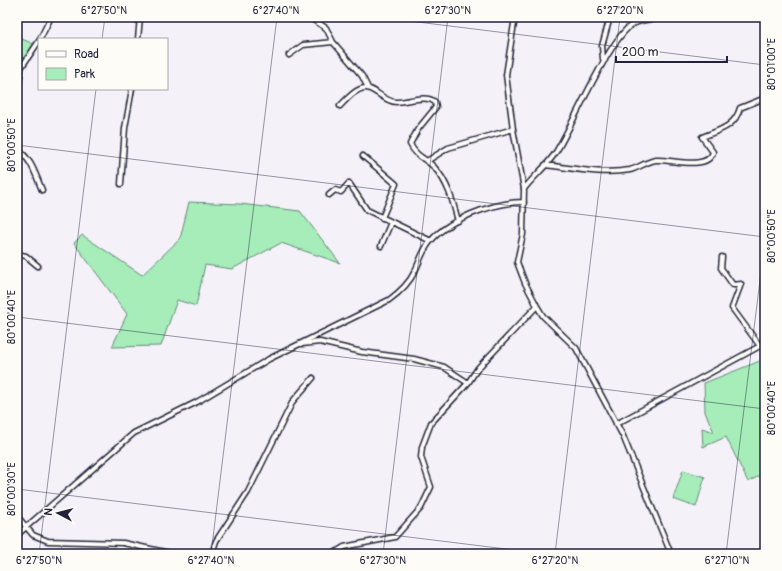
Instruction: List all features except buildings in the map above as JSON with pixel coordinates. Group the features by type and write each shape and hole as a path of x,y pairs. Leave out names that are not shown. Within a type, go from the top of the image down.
{"street":[{"path":"41,38 51,17"},
{"path":"138,38 140,17"},
{"path":"309,17 326,28 334,42 362,76 368,88 387,101 395,102 427,99 435,102 436,107 418,129 410,144 414,153 427,161 446,185 458,221"},
{"path":"515,17 506,75 513,129 524,189 523,234 517,262 525,283 537,306 544,316 576,348 632,457 671,554"},
{"path":"605,60 602,59 602,46 610,17"},
{"path":"524,189 556,152 605,60 622,33 633,24 675,17"},
{"path":"290,55 303,45 334,42"},
{"path":"17,99 20,68 38,43"},
{"path":"340,106 354,93 364,88 368,88"},
{"path":"121,184 125,128 132,90"},
{"path":"544,165 588,171 615,171 631,170 656,160 700,162 708,159 713,152 702,137 723,129 736,120 740,108 765,98"},
{"path":"427,161 448,148 513,129"},
{"path":"17,150 23,153 30,164 42,190"},
{"path":"363,156 396,184 382,218"},
{"path":"329,195 335,190 341,192 349,183 367,210 431,241"},
{"path":"17,535 134,433 198,402 269,359 389,300 402,291 415,272 426,248 431,241 458,221 492,206 524,202"},
{"path":"381,246 390,222"},
{"path":"17,254 26,256 38,266"},
{"path":"616,424 760,346 732,308 741,284 733,285 721,268 722,257"},
{"path":"333,554 344,547 395,536 412,519 421,508 431,487 421,457 422,446 431,424 468,383 483,362 537,306"},
{"path":"297,345 320,342 362,352 414,359 444,367 468,383"},
{"path":"212,554 216,541 254,480 293,401 313,378"},
{"path":"17,516 33,535 48,541 123,543 174,554"}],"green space":[{"path":"17,37 34,44 17,83"},
{"path":"189,202 240,204 300,211 340,263 281,243 232,269 205,265 196,306 177,300 161,346 112,347 127,314 74,243 82,235 142,275 180,239"},
{"path":"765,359 765,473 748,482 726,437 703,447 702,428 714,432 705,412 704,383"},
{"path":"683,470 705,477 696,507 673,499"}]}
